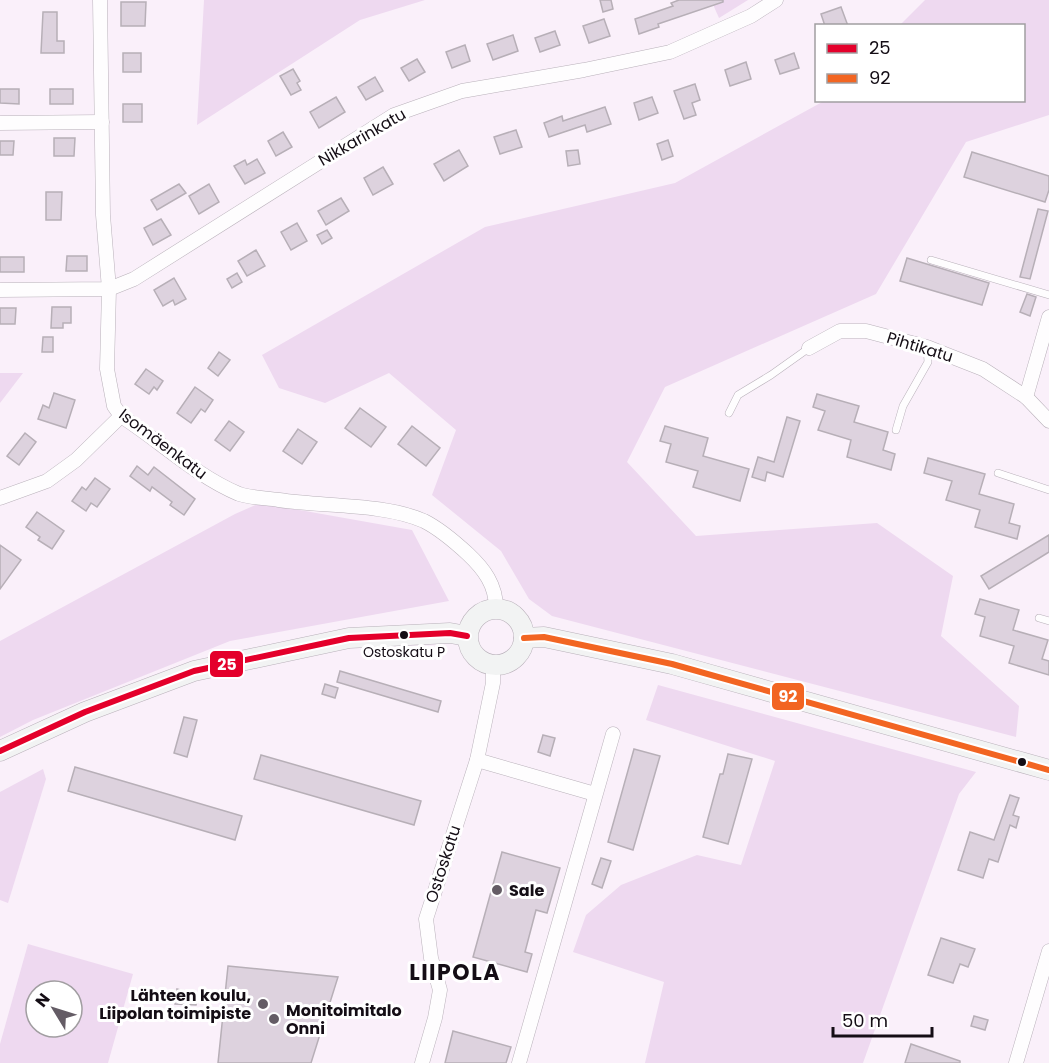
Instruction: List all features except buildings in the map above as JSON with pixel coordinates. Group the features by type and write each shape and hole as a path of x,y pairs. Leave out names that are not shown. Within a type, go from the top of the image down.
{"street":[{"name":"Isomäenkatu","path":"100,0 103,215 109,289 107,369 114,406 121,416 215,482 242,495 310,505 361,507 423,521 453,540 479,565 492,585 496,596 496,608"},
{"name":"Nikkarinkatu","path":"0,290 109,289 134,279 394,115 462,91 584,70 670,52 751,16 776,0"},
{"path":"0,123 102,122"},
{"path":"1026,397 1045,343 1049,317"},
{"name":"Pihtikatu","path":"809,348 840,331 866,331 927,347 983,369 1026,397 1049,421"},
{"path":"0,498 47,481 76,460 121,416"},
{"path":"496,608 515,616 521,624 524,638 521,650 515,658 503,665 483,663 475,657 468,646 467,636 471,622 483,611 496,608"},
{"path":"0,751 85,712 194,671 349,638 450,633 467,636"},
{"path":"524,638 544,637 672,664 1049,770"},
{"name":"Ostoskatu","path":"422,1063 435,1018 440,990 431,958 426,919 477,759 493,683 493,665"},
{"path":"519,1063 613,734"},
{"path":"477,759 595,794"},
{"path":"1016,1063 1049,951"}],"lane":[{"path":"931,260 1049,295"},
{"path":"896,430 903,406 928,363 927,347"},
{"path":"729,413 738,395 809,348"},
{"path":"998,472 1049,490"},
{"path":"1039,618 1049,621"}],"shaded area":[{"path":"204,0 425,0 360,20 197,125"},
{"path":"711,0 748,0 719,18"},
{"path":"925,0 1049,0 1049,115 966,142 876,294 665,387 627,462 696,536 877,523 953,576 941,636 1019,706 1016,737 552,616 529,599 501,551 432,495 456,430 389,373 325,403 279,388 262,355 485,227 675,183 822,102 1025,102 1025,24 901,24"},
{"path":"0,373 23,373 0,403"},
{"path":"260,503 412,530 449,601 230,641 33,720 0,737 0,641 235,514"},
{"path":"658,685 976,772 959,794 863,1063 645,1063 664,982 573,952 586,915 621,885 697,855 741,865 775,761 646,720"},
{"path":"43,769 46,779 8,903 0,900 0,792"},
{"path":"28,944 133,974 108,1063 0,1063 0,1044"}],"transit line":[{"name":"25","path":"0,751 85,712 194,671 349,638 450,633 467,636"},
{"name":"92","path":"524,638 544,637 672,664 1049,770"}],"place":[{"name":"Ostoskatu P","path":"404,635"},
{"name":"Sale","path":"497,890"},
{"name":"Lähteen koulu, Liipolan toimipiste","path":"263,1004"},
{"name":"Monitoimitalo Onni","path":"274,1019"}],"district":[{"name":"LIIPOLA","path":"455,972"}]}
